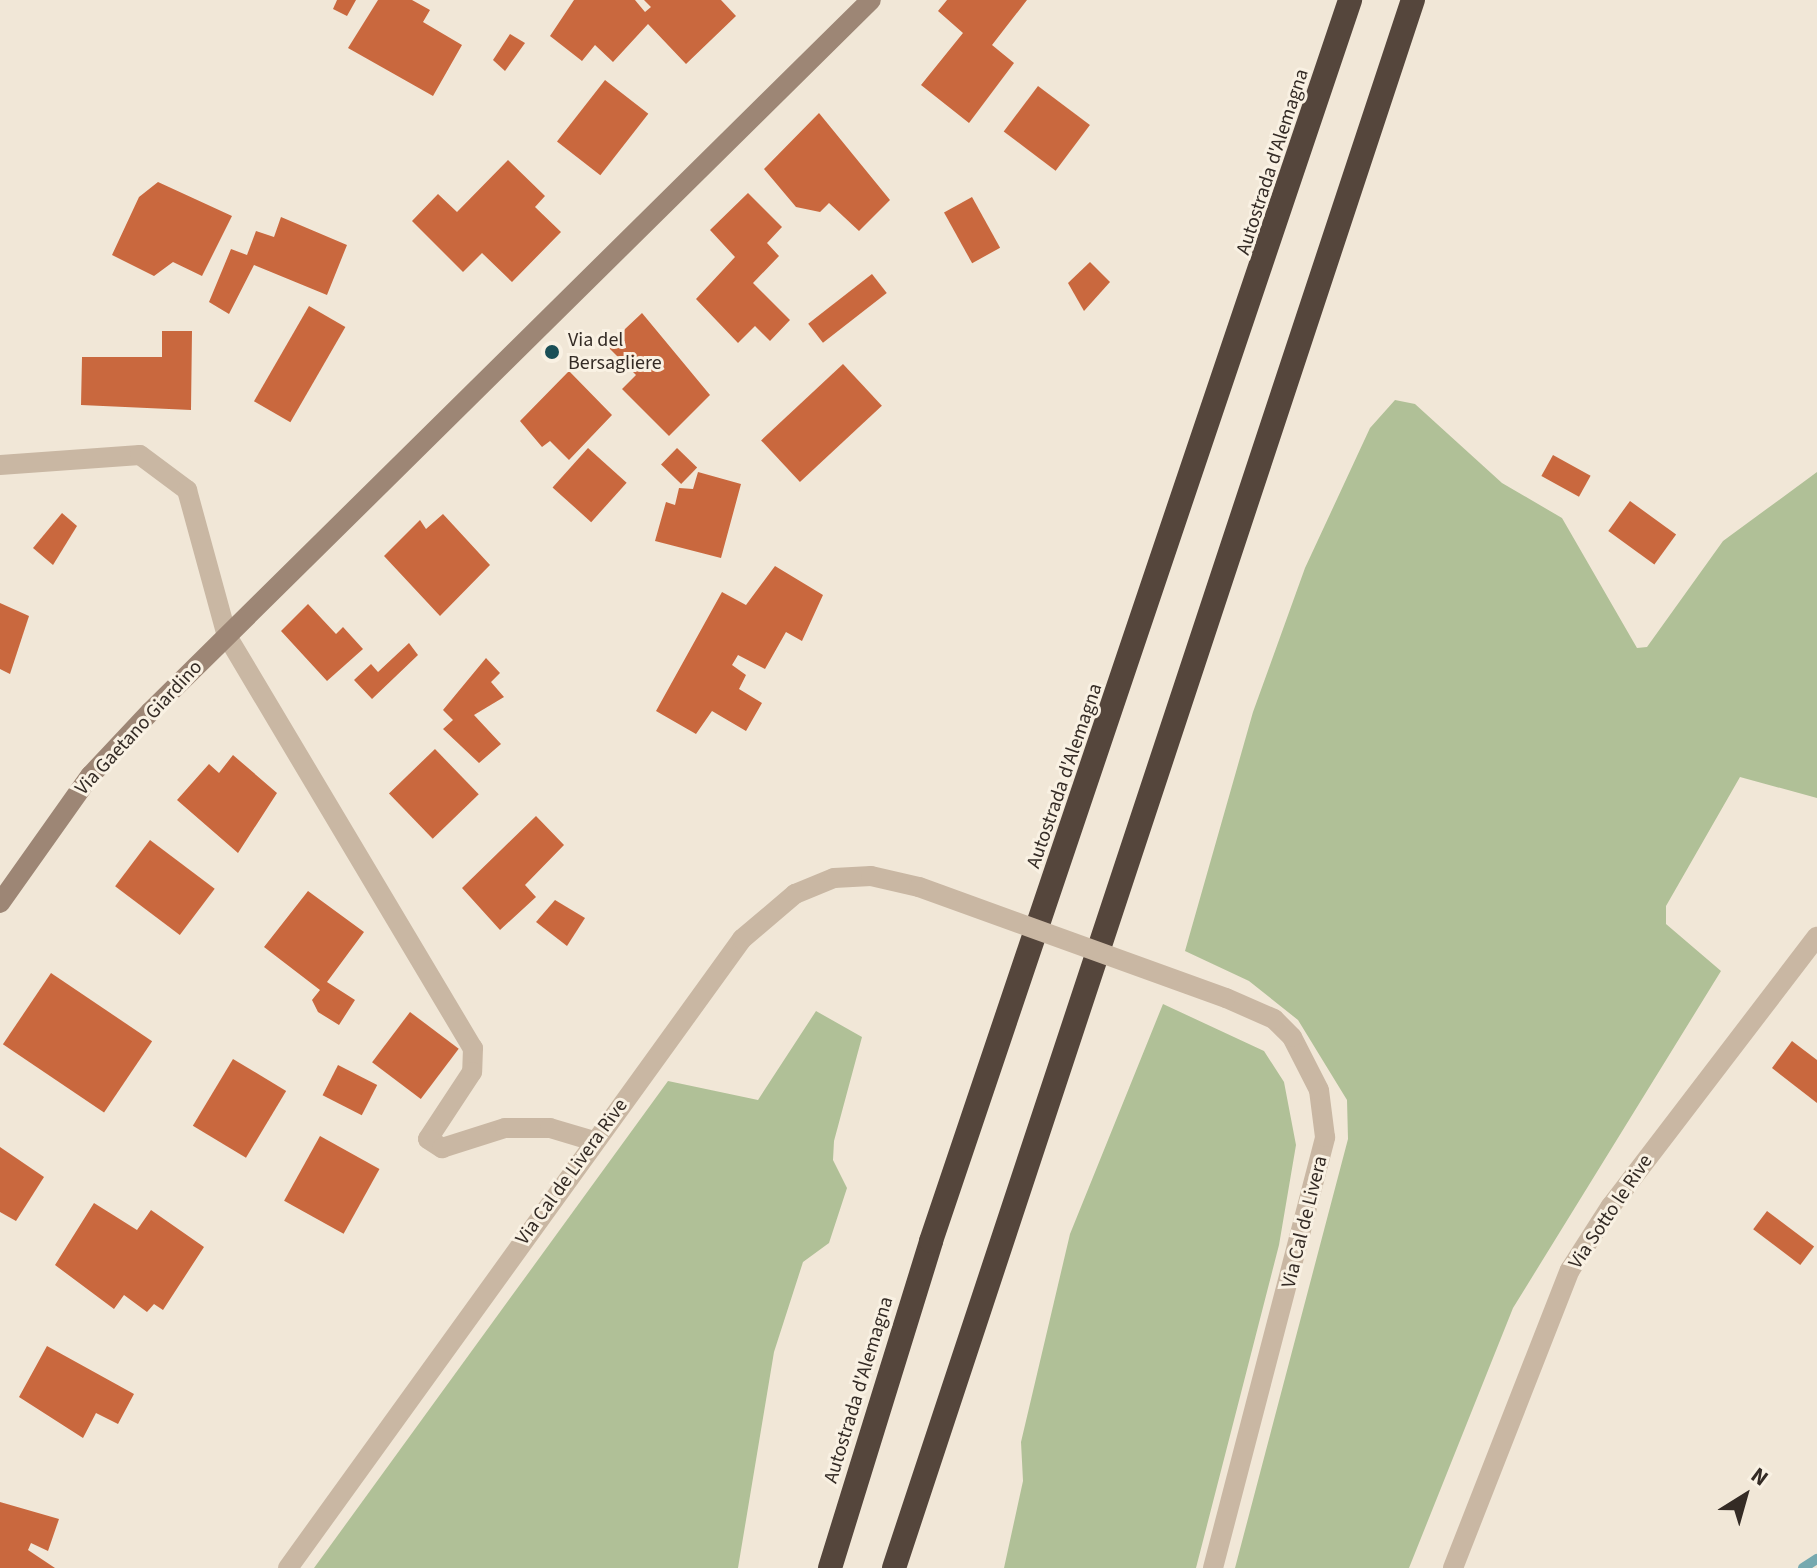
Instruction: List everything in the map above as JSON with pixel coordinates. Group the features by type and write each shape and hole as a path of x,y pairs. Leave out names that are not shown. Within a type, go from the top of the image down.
{"highway":[{"name":"Autostrada d'Alemagna","path":"830,1568 931,1241 1350,0"},
{"path":"894,1568 1413,0"}],"main road":[{"path":"227,636 871,0"},
{"name":"Via Gaetano Giardino","path":"0,903 90,776 227,636"}],"street":[{"path":"0,465 140,455 170,472 187,490 227,636 473,1048 472,1072 428,1139 442,1148 505,1128 550,1128 594,1141"},
{"name":"Via Cal de Livera Rive","path":"288,1568 742,939 776,906 852,876 919,887"},
{"name":"Via Cal de Livera","path":"919,887 1226,998 1274,1019 1292,1037 1319,1090 1325,1137 1213,1568"},
{"name":"Via Sotto le Rive","path":"1453,1568 1570,1270 1611,1206 1817,937"}],"green space":[{"path":"1395,400 1415,404 1502,483 1562,518 1637,648 1647,647 1723,541 1817,472 1817,798 1740,777 1666,906 1666,924 1721,971 1513,1308 1409,1568 1235,1568 1348,1139 1347,1100 1298,1020 1249,981 1185,951 1253,712 1305,568 1370,428"},
{"path":"1163,1004 1264,1051 1284,1082 1296,1145 1279,1245 1196,1568 1004,1568 1023,1481 1021,1442 1070,1234"},
{"path":"816,1011 862,1037 834,1141 833,1160 847,1188 829,1243 803,1262 774,1352 738,1568 314,1568 668,1081 758,1100"}],"building":[{"path":"337,0 356,0 347,16 333,9"},
{"path":"378,0 412,0 430,10 423,22 462,45 433,96 348,48"},
{"path":"574,0 635,0 645,12 651,7 644,0 721,0 736,16 686,64 648,24 613,62 595,45 582,61 550,36"},
{"path":"947,0 1027,0 992,45 1014,63 969,123 921,85 963,33 938,11"},
{"path":"510,34 525,43 505,71 493,60"},
{"path":"605,80 648,114 600,175 557,141"},
{"path":"1038,86 1090,125 1056,171 1004,132"},
{"path":"819,113 890,200 859,231 829,203 820,212 796,207 764,169"},
{"path":"508,160 545,196 535,207 561,232 512,282 482,253 463,272 412,221 438,194 457,212"},
{"path":"158,182 232,216 202,276 173,262 154,276 112,255 139,197"},
{"path":"748,193 782,227 767,243 779,256 753,283 790,320 770,341 755,326 738,343 696,299 735,257 710,230"},
{"path":"972,197 1000,248 972,263 944,213"},
{"path":"281,217 347,245 327,295 254,265 229,314 209,302 231,249 247,255 256,231 274,237"},
{"path":"1090,262 1110,282 1084,311 1068,283"},
{"path":"872,274 887,293 823,343 808,324"},
{"path":"309,306 345,327 290,422 254,401"},
{"path":"642,313 710,395 669,436 622,389 636,375 607,346"},
{"path":"162,331 192,331 191,410 81,405 82,357 162,357"},
{"path":"843,364 882,406 800,482 761,440"},
{"path":"569,371 612,415 569,460 550,441 542,447 520,421"},
{"path":"588,448 627,483 591,522 553,487"},
{"path":"677,448 697,467 681,484 661,465"},
{"path":"1553,455 1591,476 1579,497 1541,476"},
{"path":"698,472 741,484 721,558 655,541 666,502 675,505 679,488 693,489"},
{"path":"1630,501 1676,535 1654,564 1608,531"},
{"path":"62,513 77,526 53,565 33,548"},
{"path":"443,514 490,565 440,616 384,556 420,520 426,529"},
{"path":"775,566 823,595 802,641 786,632 765,669 738,655 732,665 746,675 739,689 762,703 746,731 712,711 696,734 656,711 722,592 746,605"},
{"path":"0,603 29,616 10,674 0,669"},
{"path":"308,604 336,634 343,627 363,649 327,681 281,631"},
{"path":"409,643 418,655 372,699 354,680 371,664 378,672"},
{"path":"486,658 500,673 491,682 504,697 474,715 501,744 479,763 443,729 453,720 443,710"},
{"path":"435,749 479,794 433,839 389,793"},
{"path":"233,755 277,793 238,853 177,800 209,764 219,773"},
{"path":"536,816 564,845 525,885 536,897 500,930 462,888"},
{"path":"150,840 215,889 180,935 115,886"},
{"path":"308,891 364,932 327,982 355,1000 339,1025 318,1012 312,1000 320,990 264,947"},
{"path":"555,900 585,918 567,946 536,922"},
{"path":"51,973 152,1041 104,1113 3,1044"},
{"path":"410,1012 459,1049 421,1099 372,1062"},
{"path":"1792,1041 1817,1060 1817,1103 1772,1068"},
{"path":"233,1059 286,1091 246,1158 193,1126"},
{"path":"338,1065 377,1085 362,1115 323,1095"},
{"path":"320,1136 379,1169 344,1234 284,1201"},
{"path":"0,1147 44,1177 16,1221 0,1212"},
{"path":"94,1203 137,1230 151,1210 204,1247 163,1310 154,1304 147,1312 124,1295 114,1309 55,1265"},
{"path":"1767,1211 1814,1247 1800,1265 1753,1229"},
{"path":"47,1346 134,1394 118,1424 96,1413 83,1438 19,1397"},
{"path":"0,1502 59,1519 48,1551 31,1543 28,1550 55,1568 0,1568"}],"waterway":[{"path":"1803,1568 1817,1559"}],"place":[{"name":"Via del Bersagliere","path":"552,352"}]}
